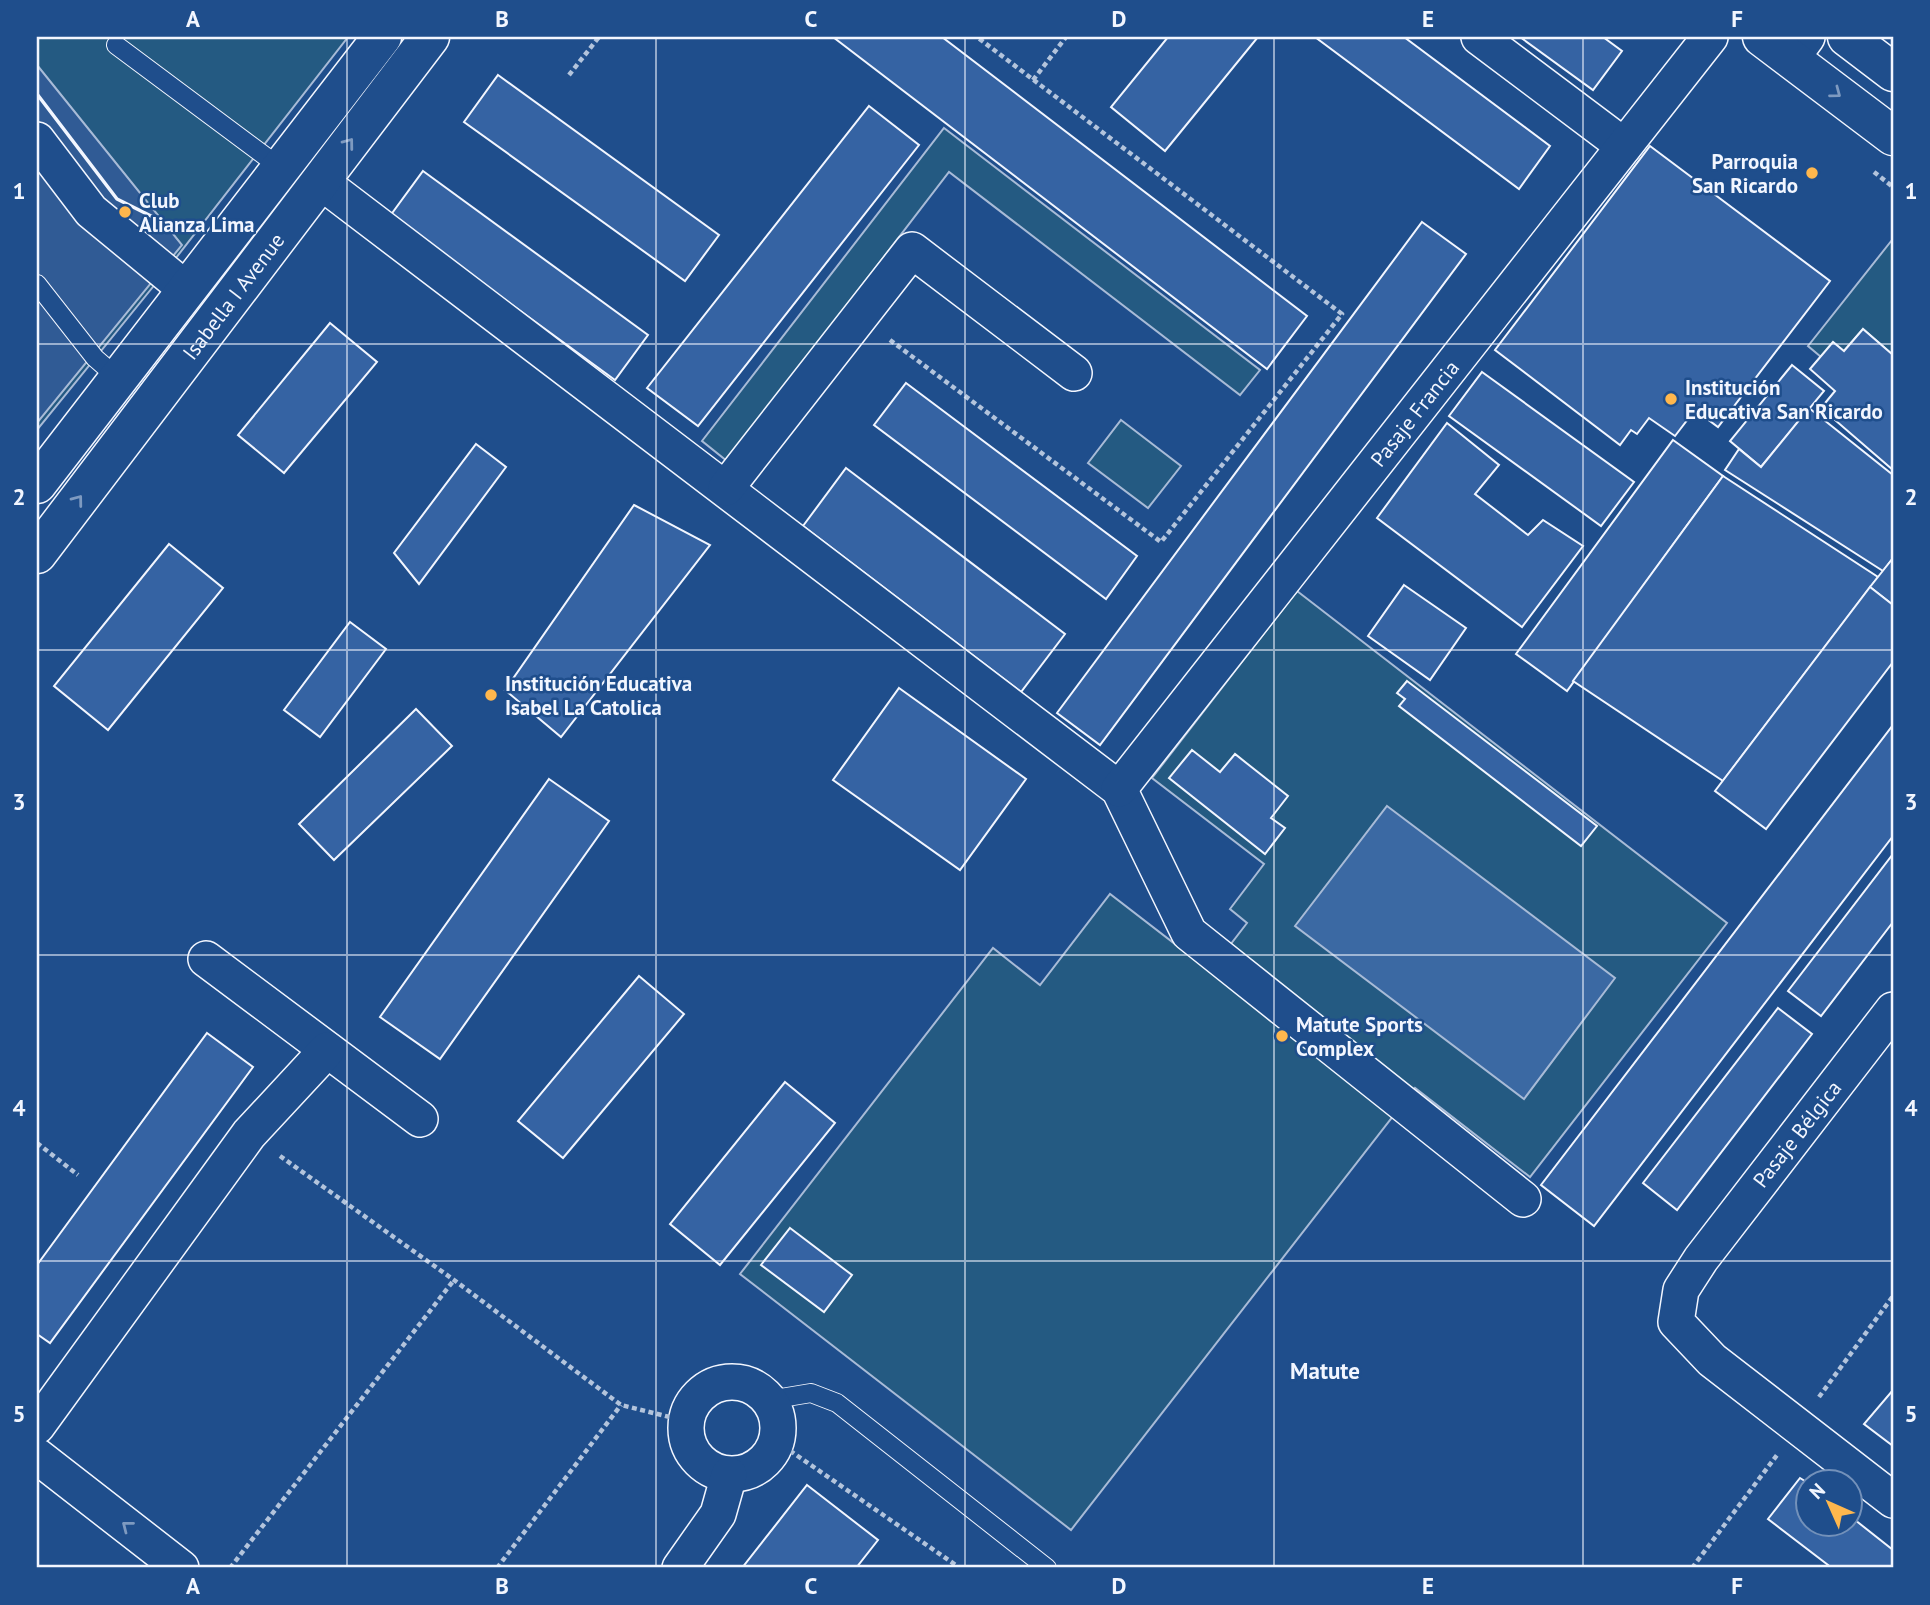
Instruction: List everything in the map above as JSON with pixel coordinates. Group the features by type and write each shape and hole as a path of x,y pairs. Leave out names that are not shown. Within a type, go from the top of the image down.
{"street":[{"path":"37,465 114,374 176,281 275,164 362,37"},
{"name":"Isabella I Avenue","path":"37,484 114,374 275,164 382,37"},
{"name":"Isabella I Avenue","path":"37,554 430,37"},
{"path":"1479,37 1624,146"},
{"name":"Pasaje Francia","path":"1119,789 1710,37"},
{"path":"1847,37 1893,72"},
{"path":"1787,44 1893,136"},
{"path":"37,140 91,211 176,281"},
{"path":"320,181 1119,789 1189,933 1524,1199"},
{"path":"726,488 912,250 1074,373"},
{"path":"206,959 420,1119"},
{"name":"Pasaje Bélgica","path":"1893,1010 1701,1259 1681,1290 1676,1322 1712,1360 1893,1500"},
{"path":"37,1426 248,1134 327,1050"},
{"path":"723,1383 748,1385 769,1400 778,1427 776,1441 769,1456 758,1466 744,1473 729,1475 701,1463 691,1451 686,1437 686,1421 700,1395 723,1383"},
{"path":"37,1455 181,1568"},
{"path":"680,1568 718,1514 729,1475"}],"lane":[{"path":"116,44 275,164"},
{"path":"37,284 95,358 114,374"},
{"path":"769,1400 811,1393 837,1403 1047,1568"}],"path":[{"path":"569,75 599,37"},
{"path":"859,317 1161,542 1342,314 977,37"},
{"path":"1033,80 1066,37"},
{"path":"248,1134 453,1279 621,1405 686,1421"},
{"path":"37,1143 78,1175"},
{"path":"230,1568 453,1279"},
{"path":"497,1568 621,1405"},
{"path":"776,1441 960,1568"}],"shaded area":[{"name":"Club Alianza Lima","path":"37,37 348,37 165,272 37,430"},
{"path":"37,65 182,245 37,423"},
{"path":"944,128 1260,370 1240,395 949,172 727,461 702,441"},
{"path":"1892,240 1893,355 1863,329 1844,351 1821,357 1808,346"},
{"path":"1121,420 1181,466 1148,508 1088,463"},
{"name":"Matute Sports Complex","path":"1297,591 1727,923 1530,1177 1415,1088 1071,1530 740,1274 993,948 1040,985 1110,894 1210,971 1247,923 1230,909 1264,864 1152,778"},
{"path":"1387,806 1615,978 1524,1099 1295,926"}],"building":[{"path":"833,37 942,37 1307,316 1267,369"},
{"path":"1168,37 1258,37 1165,151 1111,107"},
{"path":"1315,37 1404,37 1550,146 1519,189"},
{"path":"1520,37 1603,37 1622,51 1593,90"},
{"path":"498,75 719,235 685,281 464,122"},
{"path":"869,106 919,145 698,426 647,388"},
{"path":"1650,146 1830,281 1718,427 1695,410 1675,436 1649,418 1637,434 1631,430 1620,445 1495,350"},
{"path":"423,171 648,335 615,380 390,216"},
{"path":"1422,222 1466,254 1100,745 1057,713"},
{"path":"330,323 377,362 284,473 238,435"},
{"path":"1863,329 1893,355 1893,470 1821,408 1835,391 1810,369 1833,342 1844,351"},
{"path":"1792,365 1824,391 1761,467 1730,441"},
{"path":"1482,372 1634,482 1601,526 1449,416"},
{"path":"906,383 1137,556 1106,599 874,425"},
{"path":"1809,408 1893,475 1893,558 1883,571 1725,470 1739,449 1761,467"},
{"path":"1447,423 1499,465 1475,494 1528,535 1543,520 1583,546 1522,627 1377,518"},
{"path":"1673,440 1723,476 1567,691 1516,654"},
{"path":"476,444 506,467 419,584 394,553"},
{"path":"846,468 1065,634 1021,692 803,526"},
{"path":"1723,476 1878,577 1723,781 1573,681"},
{"path":"634,505 710,545 561,737 505,690"},
{"path":"169,544 223,588 108,730 54,686"},
{"path":"1893,558 1893,605 1870,587"},
{"path":"1404,585 1466,628 1430,680 1368,636"},
{"path":"1870,587 1893,605 1893,662 1766,829 1715,791"},
{"path":"350,622 386,649 320,737 284,710"},
{"path":"1407,681 1597,826 1581,846 1399,706 1405,699 1397,693"},
{"path":"899,688 1026,779 960,870 833,780"},
{"path":"416,709 452,746 334,860 299,824"},
{"path":"1893,725 1893,836 1594,1226 1541,1185"},
{"path":"1192,750 1220,772 1235,754 1288,796 1271,818 1285,828 1265,854 1169,778"},
{"path":"549,779 609,821 440,1059 380,1017"},
{"path":"1893,854 1893,922 1821,1016 1788,991"},
{"path":"639,976 684,1014 563,1158 518,1121"},
{"path":"1778,1008 1812,1034 1677,1210 1643,1183"},
{"path":"207,1033 253,1067 50,1343 37,1334 37,1265"},
{"path":"785,1082 835,1123 720,1265 670,1224"},
{"path":"790,1228 852,1275 824,1312 761,1265"},
{"path":"1893,1390 1893,1446 1864,1424"},
{"path":"807,1485 878,1540 856,1568 742,1568"},
{"path":"1794,1486 1794,1538 1864,1538 1864,1527 1893,1550 1893,1568 1832,1568 1768,1519"}],"wall":[{"path":"37,94 117,199 157,219"}],"place":[{"name":"Parroquia San Ricardo","path":"1812,173"},
{"name":"Club Alianza Lima","path":"125,212"},
{"name":"Institución Educativa San Ricardo","path":"1671,399"},
{"name":"Institución Educativa Isabel La Catolica","path":"491,695"},
{"name":"Matute Sports Complex","path":"1282,1036"}],"district":[{"name":"Matute","path":"1325,1370"}]}
